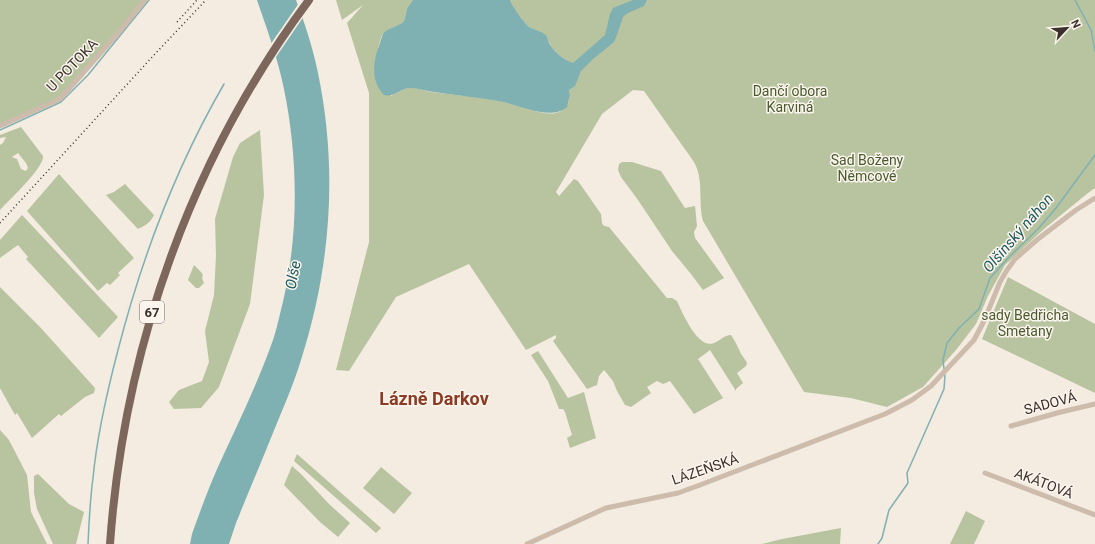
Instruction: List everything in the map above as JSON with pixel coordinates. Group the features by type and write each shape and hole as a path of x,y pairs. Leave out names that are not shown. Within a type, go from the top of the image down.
{"main road":[{"name":"67","path":"110,544 117,473 128,408 142,344 171,253 221,140 245,96 271,54 309,0"}],"street":[{"name":"U POTOKA","path":"0,126 60,99 120,31 145,0"},
{"name":"LÁZEŇSKÁ","path":"527,544 606,508 678,493 891,411 912,400 931,386 974,340 1006,270 1015,259 1076,210 1095,198"},
{"name":"SADOVÁ","path":"1011,426 1057,412 1095,404"},
{"name":"AKÁTOVÁ","path":"985,473 1095,515"}],"green space":[{"path":"0,0 145,0 60,99 0,126"},
{"name":"Sad Boženy Němcové","path":"336,0 413,0 406,13 404,21 382,35 378,48 391,96 402,90 414,88 432,92 490,99 551,114 563,110 569,101 569,90 581,71 557,53 542,33 531,28 525,23 510,0 1095,0 1095,188 1044,229 1005,265 988,296 976,324 956,350 923,387 887,407 851,398 804,392 703,221 699,176 694,162 644,91 633,90 602,114 556,192 559,196 574,179 578,181 601,214 602,223 604,226 609,227 667,298 672,298 677,301 691,329 702,341 708,344 714,343 726,336 731,335 747,363 746,366 737,373 743,383 736,389 736,391 710,350 698,359 723,398 694,414 670,381 663,384 657,381 647,387 651,393 631,407 625,405 613,381 604,370 599,376 597,385 587,389 553,341 556,338 556,335 526,350 469,264 396,297 349,371 336,370 369,242 369,93 347,23 363,5 342,20"},
{"path":"21,127 43,156 42,161 32,176 0,210 0,145 6,137 0,138 0,135","holes":["18,153 28,168 26,171 21,169 17,159 12,157"]},
{"path":"260,130 264,195 250,304 219,387 201,408 174,409 169,402 179,390 202,381 209,362 205,331 214,295 216,255 215,219 233,157 240,143"},
{"path":"622,162 632,162 661,171 685,208 695,206 697,226 694,232 695,238 724,278 703,290 672,251 621,177 618,170 619,164"},
{"path":"59,174 134,258 118,273 120,275 110,285 107,283 98,291 27,211"},
{"path":"125,184 154,215 148,224 138,229 106,195 114,192"},
{"path":"22,215 118,317 99,338 26,259 28,257 18,245 0,258 0,240"},
{"path":"194,265 203,275 202,278 204,283 199,288 196,288 188,280"},
{"name":"sady Bedřicha Smetany","path":"1008,277 1095,324 1095,393 982,339"},
{"path":"0,287 40,327 95,388 94,393 85,397 61,416 59,414 32,438 17,413 15,415 0,388"},
{"path":"538,351 568,398 584,392 596,438 570,448 567,438 572,435 565,412 563,409 559,409 548,381 531,355"},
{"path":"0,430 9,440 27,475 31,512 47,544 0,544"},
{"path":"297,454 381,528 376,533 294,461"},
{"path":"292,466 350,523 338,537 320,522 284,485"},
{"path":"381,467 412,493 394,514 363,488"},
{"path":"38,474 69,504 84,512 76,544 53,544 37,509 34,493 34,476"},
{"path":"966,511 985,521 974,544 950,544"},
{"path":"841,528 840,544 762,544 782,539"}],"water":[{"name":"Olše","path":"257,0 296,0 314,54 324,109 328,145 328,217 325,253 311,325 298,369 229,544 190,544 192,534 211,484 254,388 273,340 278,323 291,258 295,202 289,117 279,67"},
{"path":"413,0 510,0 516,11 531,28 544,33 556,52 566,60 573,63 605,35 613,8 633,0 647,0 644,6 628,13 623,17 614,42 581,71 575,86 569,90 570,95 567,107 553,113 545,113 495,100 413,88 406,88 388,96 384,95 376,83 374,63 376,56 383,35 391,28 404,21 407,9"}],"pier":[{"path":"299,3 304,16 274,60 270,45"}],"waterway":[{"path":"0,130 61,102 88,75 149,0"},
{"name":"Olšinský náhon","path":"1075,0 1091,30 1095,51"},
{"path":"88,544 91,494 100,430 110,382 127,315 149,247 162,213 191,148 224,84"},
{"name":"Olšinský náhon","path":"944,369 943,360 947,343 959,328 979,309 990,278 1038,229 1056,208 1095,155"},
{"name":"Olšinský náhon","path":"878,544 882,538 889,510 908,483 907,473 944,389 945,375"}],"railway":[{"path":"177,22 197,0"},
{"path":"0,223 206,0"}],"district":[{"name":"Lázně Darkov","path":"434,398"}],"park label":[{"name":"Dančí obora Karviná","path":"790,100"}]}
